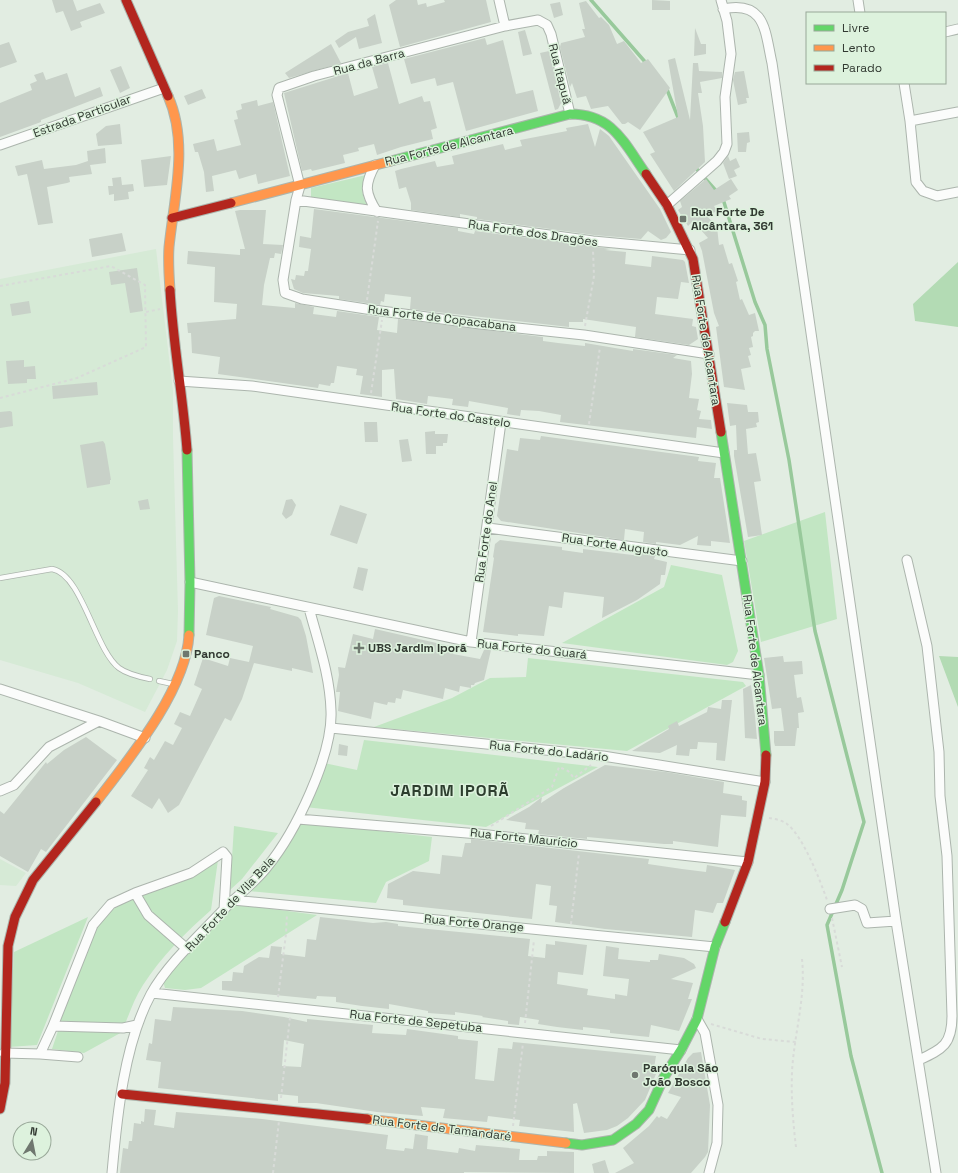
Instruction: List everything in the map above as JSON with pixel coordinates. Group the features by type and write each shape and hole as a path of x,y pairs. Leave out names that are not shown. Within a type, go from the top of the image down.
{"street":[{"path":"0,1109 5,1083 4,1053 8,946 15,916 23,898 37,875 72,834 145,738 174,685 184,660 189,636 190,582 188,458 185,419 172,329 169,275 169,249 179,160 177,132 172,106 126,0"},
{"path":"499,0 505,26"},
{"path":"858,0 860,12"},
{"path":"667,205 717,161 728,144 725,98 732,54 727,21 722,4 733,3 750,6 758,12 764,26 772,63 896,921 936,1173"},
{"name":"Rua da Barra","path":"300,186 277,95 279,88 314,76 505,26 538,20 547,25 550,34"},
{"path":"946,32 958,30"},
{"name":"Rua Itapuã","path":"550,34 570,114"},
{"path":"904,84 910,121 916,182 923,191 937,196 958,192"},
{"name":"Estrada Particular","path":"0,145 164,88"},
{"path":"910,121 958,112"},
{"name":"Rua Forte de Alcantara","path":"172,218 493,136 570,114 579,114 600,119 615,130 667,205 690,250 693,259 742,561 759,675 766,742 766,782 748,862 715,947 697,1019"},
{"path":"375,165 369,176 367,185 369,199 377,212"},
{"name":"Rua Forte de Copacabana","path":"300,186 296,200 283,280 283,289 285,293 302,299 366,309 480,324 584,335 709,354"},
{"name":"Rua Forte dos Dragões","path":"296,200 593,241 690,250"},
{"name":"Rua Forte do Castelo","path":"179,381 252,386 724,453"},
{"name":"Rua Forte do Anel","path":"471,642 488,528 501,422"},
{"name":"Rua Forte Augusto","path":"488,528 742,561"},
{"path":"907,560 927,646 939,752 940,796 947,856 952,1016 950,1037 945,1045 939,1050 919,1060"},
{"name":"Rua Forte do Guará","path":"190,582 471,642 759,675"},
{"name":"Rua Forte de Vila Bela","path":"112,1173 122,1094 137,1025 152,993 162,977 233,900 266,868 282,846 298,819 321,762 331,728 330,685 309,608"},
{"path":"0,690 99,721 145,738"},
{"path":"0,791 14,785 49,747 99,721"},
{"name":"Rua Forte do Ladário","path":"331,728 603,756 766,782"},
{"name":"Rua Forte Maurício","path":"298,819 479,834 748,862"},
{"path":"40,1054 53,1026 93,925 111,904 135,893 191,873 223,852 227,858 224,910"},
{"path":"135,893 148,915 187,950"},
{"name":"Rua Forte Orange","path":"233,900 287,907 570,932 715,947"},
{"path":"830,909 856,905 862,909 867,923 896,921"},
{"name":"Rua Forte de Sepetuba","path":"152,993 681,1050"},
{"path":"697,1019 705,1033 718,1105 717,1143 709,1173"},
{"name":"Rua Forte de Tamandaré","path":"122,1094 280,1109 582,1145 601,1143 613,1140 626,1132 649,1110 664,1077 681,1050 697,1019"},
{"path":"53,1026 123,1028 137,1025"},
{"path":"4,1053 78,1057"}],"lane":[{"path":"0,578 52,569 58,570 65,574 77,593 110,657 118,667 128,673 150,679"},
{"path":"159,681 174,685"}],"path":[{"path":"366,309 378,219 377,212"},
{"path":"584,335 594,276 593,241"},
{"path":"0,286 111,266 145,285 146,347 77,378 0,398"},
{"path":"369,403 382,311"},
{"path":"588,434 600,338"},
{"path":"479,834 552,787 559,767 568,771 574,778 603,756"},
{"path":"759,815 785,822 794,830 819,879 830,909 842,968"},
{"path":"570,932 580,844"},
{"path":"277,1006 286,934 287,907"},
{"path":"796,1146 793,1123 792,1072 803,996 802,959"},
{"path":"273,1173 291,1008"},
{"path":"697,1019 762,1039 797,1042"}],"shaded area":[{"name":"Panco","path":"156,249 173,391 178,611 177,641 167,670 145,712 78,683 0,660 0,279"},
{"path":"0,859 26,873 16,886 0,885"}],"green space":[{"path":"366,175 362,191 368,207 311,198 311,188"},
{"path":"958,262 958,327 915,321 913,304"},
{"path":"825,512 837,619 761,642 744,541"},
{"path":"671,565 722,575 738,651 733,662 727,665 562,643 664,587"},
{"path":"939,656 958,657 958,707"},
{"path":"528,658 743,682 746,686 627,751 374,727 452,698 490,678 526,677"},
{"path":"364,740 598,767 486,827 305,807 324,763 357,770"},
{"path":"299,822 432,837 429,861 386,882 376,903 248,891"},
{"path":"234,826 278,833 242,879 230,890"},
{"path":"218,860 211,910 174,945 150,975 138,994 125,1024 60,1022 96,926 109,912 124,902 184,881"},
{"path":"236,904 317,915 201,988 185,990 165,988 163,981 179,961"},
{"path":"88,917 37,1045 9,1047 14,952"},
{"path":"58,1031 124,1031 84,1053 52,1049"}],"building":[{"path":"52,0 73,0 77,11 100,3 105,13 80,22 82,27 71,31 63,11 56,13"},
{"path":"396,0 417,0 418,5 426,3 427,7 445,2 444,0 486,0 491,22 400,47 389,5"},
{"path":"652,0 670,1 670,10 652,10"},
{"path":"586,1 599,18 601,17 609,25 617,44 624,41 641,63 648,59 670,88 640,130 628,122 622,124 608,106 591,109 586,96 577,98 572,83 570,87 560,47 561,43 585,37 582,29 585,29 579,3"},
{"path":"560,2 563,15 554,18 550,4"},
{"path":"375,14 382,43 359,49 356,37 339,48 335,41 348,32 369,26 367,19"},
{"path":"695,28 701,44 706,44 706,54 694,56"},
{"path":"525,30 532,54 523,56 518,32"},
{"path":"485,38 487,45 503,40 516,94 533,90 538,111 466,131 453,82 437,86 435,78 411,84 404,59"},
{"path":"9,42 17,62 0,68 0,45"},
{"path":"331,44 341,63 289,78 285,73"},
{"path":"549,51 561,103 558,109 555,110 540,53"},
{"path":"675,58 690,120 693,63 698,63 699,71 722,72 722,78 700,82 702,93 698,93 703,126 705,162 674,191 650,154 655,152 643,132 678,117 668,60"},
{"path":"388,63 399,104 422,96 424,102 430,101 437,128 431,130 433,139 377,155 374,144 358,148 359,151 343,155 345,163 312,171 311,169 302,171 284,93 348,73 354,96 378,88 372,67"},
{"path":"121,66 130,88 120,93 110,70"},
{"path":"744,71 749,98 746,98 747,103 738,105 733,80 735,72"},
{"path":"43,72 46,80 67,73 75,97 100,87 103,96 41,120 41,122 0,137 0,103 32,90 30,84 37,81 34,75"},
{"path":"202,89 206,98 188,105 184,96"},
{"path":"257,100 258,106 273,102 290,176 258,184 256,174 239,179 236,170 212,176 214,191 206,192 204,172 198,152 195,152 193,144 214,139 217,151 241,145 234,120 238,119 236,111 242,109 241,104"},
{"path":"120,124 122,144 98,146 96,134 106,126"},
{"path":"588,124 595,147 600,129 609,136 660,209 671,232 666,238 661,240 648,231 641,239 594,235 477,219 477,217 460,214 460,217 411,210 411,203 406,187 399,189 395,171 435,161 437,167 454,164 452,156 503,144 505,150 522,146 520,140 567,131 566,128"},
{"path":"749,132 750,142 747,143 746,152 738,152 737,133"},
{"path":"105,148 106,163 90,165 92,174 69,177 70,182 47,187 53,223 38,225 27,174 18,176 15,166 42,160 44,169 76,165 88,161 87,151"},
{"path":"171,156 167,185 144,187 141,160"},
{"path":"728,156 730,161 736,158 740,167 734,170 737,176 729,179 723,163"},
{"path":"121,177 122,185 133,184 134,191 128,192 129,199 114,201 114,194 109,195 108,186 113,186 112,178"},
{"path":"706,179 714,190 731,179 738,190 729,196 731,199 714,206 717,211 707,216 717,227 719,245 723,244 729,264 732,263 738,281 736,282 740,300 742,299 749,315 755,313 759,331 755,331 751,337 753,347 749,348 751,355 748,356 751,367 741,369 745,390 724,387 716,327 719,326 714,313 702,251 699,243 708,238 693,221 688,226 678,210 682,207 680,201"},
{"path":"314,209 458,228 458,231 474,234 475,231 611,249 605,250 626,252 625,264 651,267 652,256 683,260 685,262 689,283 681,282 678,299 657,297 655,314 693,319 692,326 696,327 698,339 689,345 635,337 636,327 583,319 583,322 569,322 569,327 410,309 411,297 385,294 384,302 381,301 380,305 339,299 339,296 303,293 294,289 291,279 295,280 296,275 304,276 305,271 308,271 311,249 299,247 300,236 311,238"},
{"path":"266,210 263,244 283,245 281,254 275,253 274,258 270,258 264,285 262,305 295,308 295,303 314,307 313,314 336,317 337,311 379,317 377,330 397,333 398,319 543,337 543,341 558,343 585,346 585,343 633,351 633,349 677,355 673,358 691,361 692,374 689,398 699,399 697,410 701,411 699,419 711,420 712,429 697,427 696,438 560,422 561,415 539,411 521,410 520,416 507,414 508,408 469,401 468,407 452,405 453,399 428,396 427,404 396,399 394,369 382,370 382,397 360,394 363,376 356,375 357,369 337,366 334,383 331,383 330,386 319,384 318,388 218,374 220,357 192,353 191,333 188,333 187,323 236,319 237,304 214,302 215,267 187,264 188,251 240,255 240,249 245,249 235,211"},
{"path":"122,233 126,251 92,257 89,239"},
{"path":"137,268 143,311 130,313 125,283 111,285 109,272"},
{"path":"29,301 31,313 12,316 10,304"},
{"path":"24,360 24,367 35,366 36,379 27,379 27,383 8,384 6,361"},
{"path":"97,382 98,395 53,399 52,386"},
{"path":"727,403 747,405 748,412 758,412 759,422 756,423 757,427 746,429 748,454 756,453 761,481 754,482 762,535 748,537 734,456 734,450 737,450 736,425 730,426"},
{"path":"0,412 12,412 13,426 0,428"},
{"path":"364,422 377,422 378,442 365,442"},
{"path":"435,431 435,434 448,434 447,443 443,443 443,446 436,446 436,454 426,454 425,432"},
{"path":"541,436 699,457 698,461 716,463 714,478 720,478 730,543 711,541 711,546 697,545 698,536 680,545 656,542 656,544 643,542 644,532 625,529 624,540 501,521 497,516 507,449 518,451 520,438 540,440"},
{"path":"408,439 412,461 402,462 399,440"},
{"path":"103,441 105,444 111,480 110,484 87,488 80,445"},
{"path":"148,499 150,509 140,510 138,501"},
{"path":"292,499 296,505 292,515 286,519 282,514 286,500"},
{"path":"340,505 367,514 357,544 330,535"},
{"path":"500,540 562,547 562,550 583,553 583,549 641,556 641,554 655,556 654,559 667,562 665,575 661,575 660,584 637,600 602,618 604,597 564,592 562,608 549,606 544,636 518,634 518,636 483,632 495,544"},
{"path":"358,567 368,569 363,591 353,588"},
{"path":"219,596 271,607 270,609 298,617 301,620 306,636 313,673 292,668 292,671 254,663 242,699 231,721 225,718 179,805 168,813 159,798 152,809 131,796 148,770 144,768 150,757 154,760 165,741 173,745 182,728 174,724 180,712 190,716 202,689 194,685 203,658 228,666 230,658 249,662 253,646 206,635 214,598"},
{"path":"375,629 454,647 453,654 480,659 484,650 491,650 484,680 471,685 471,688 460,686 459,692 445,688 443,699 403,690 401,699 396,698 395,703 388,702 387,705 374,702 371,719 338,711 340,692 336,692 339,675 338,667 345,668 353,634 373,639"},
{"path":"783,656 784,662 802,661 803,674 794,675 797,698 801,697 804,712 798,713 799,728 797,728 795,746 775,746 774,742 774,731 784,731 781,708 772,709 764,658"},
{"path":"751,685 757,739 745,738 743,689"},
{"path":"722,700 732,700 725,761 716,760 717,743 698,742 697,749 690,749 689,756 676,755 677,745 660,753 632,751 669,729 668,726 677,721 679,726 707,712 708,707 721,709"},
{"path":"86,737 117,760 46,852 41,849 28,872 0,856 0,811 4,814 46,762 47,764 64,750"},
{"path":"339,744 348,746 347,756 338,755"},
{"path":"605,765 666,772 724,782 723,793 742,796 742,800 747,801 746,817 721,815 718,847 673,841 673,844 664,844 538,834 539,830 525,829 526,823 506,820 529,807 542,797 541,803"},
{"path":"471,839 649,859 648,864 706,872 707,865 735,870 723,903 717,903 713,913 695,910 692,937 605,929 555,922 557,906 549,905 551,886 536,884 532,919 403,905 403,900 387,898 388,884 413,871 440,874 442,855 462,857 465,843 471,843"},
{"path":"320,917 373,923 386,922 398,924 398,926 530,939 528,956 545,958 546,944 555,945 555,941 587,945 583,975 558,972 557,984 588,989 587,995 615,999 615,994 627,996 629,979 603,976 606,946 619,948 618,959 650,962 650,960 658,960 659,954 684,958 694,964 696,968 671,979 693,983 688,999 692,999 679,1031 651,1025 649,1037 610,1033 610,1030 583,1027 583,1030 557,1027 538,1024 539,1020 520,1017 519,1025 508,1024 508,1021 482,1017 483,1016 455,1012 455,1015 428,1013 428,1011 389,1004 389,1009 362,1006 336,1002 336,997 317,996 316,999 222,990 222,981 232,981 233,972 243,973 244,966 259,957 269,958 271,946 282,947 281,954 305,957 307,939 316,940"},
{"path":"173,1007 242,1011 307,1022 307,1019 373,1025 372,1033 406,1035 407,1029 458,1036 458,1039 478,1041 475,1079 483,1080 494,1081 498,1048 512,1049 513,1042 656,1056 653,1074 656,1074 645,1100 628,1118 617,1126 607,1130 584,1133 577,1103 573,1104 574,1132 519,1126 520,1120 488,1116 487,1122 443,1118 445,1109 421,1107 423,1116 377,1112 316,1103 298,1103 298,1096 278,1094 278,1101 158,1088 161,1062 146,1060 149,1043 152,1044 155,1019 171,1021","holes":["284,1040 304,1044 301,1067 282,1066"]},
{"path":"701,1052 710,1105 708,1152 705,1157 691,1173 615,1173 634,1163 623,1148 649,1126 657,1116 659,1118 661,1116 667,1119 681,1097 668,1093 688,1058 693,1053"},
{"path":"145,1109 156,1110 154,1125 174,1128 176,1112 262,1119 388,1135 386,1149 404,1151 405,1148 413,1149 415,1134 428,1136 427,1149 458,1153 459,1148 475,1151 476,1145 520,1149 519,1160 537,1160 538,1156 547,1156 547,1151 574,1152 574,1173 120,1173 123,1148 128,1149 129,1141 132,1141 134,1123 141,1124 141,1121 144,1122"},
{"path":"605,1160 609,1173 594,1173 592,1164"}],"waterway":[{"path":"591,0 647,64"},
{"path":"666,87 679,120"},
{"path":"694,166 718,193"},
{"path":"723,199 755,302 765,325 767,349 789,460 815,631 864,822 842,890 827,925 851,1056 882,1173"}],"traffic: fast":[{"path":"391,161 570,114 585,115 597,119 616,132 624,141 646,174"},
{"path":"721,432 759,675 766,755"},
{"path":"187,450 190,582 189,635"},
{"path":"566,1143 582,1145 613,1140 636,1124 649,1110 664,1077 681,1050 697,1019 715,947 725,922"}],"traffic: slow":[{"path":"168,96 178,133 179,152 169,247 170,290"},
{"path":"231,203 391,161"},
{"path":"96,802 139,745 167,701 178,678 185,656 189,635"},
{"path":"367,1119 566,1143"}],"traffic: jam":[{"path":"126,0 168,96"},
{"path":"646,174 667,205 693,259 721,432"},
{"path":"172,218 231,203"},
{"path":"170,290 173,330 187,450"},
{"path":"725,922 748,862 765,782 766,755"},
{"path":"0,1109 5,1083 8,946 15,917 33,880 96,802"},
{"path":"122,1094 367,1119"}],"place":[{"name":"Rua Forte De Alcântara, 361","path":"683,219"},
{"name":"UBS Jardim Iporã","path":"359,648"},
{"name":"Panco","path":"186,654"},
{"name":"Paróquia São João Bosco","path":"635,1075"}],"district":[{"name":"JARDIM IPORÃ","path":"450,790"}]}
